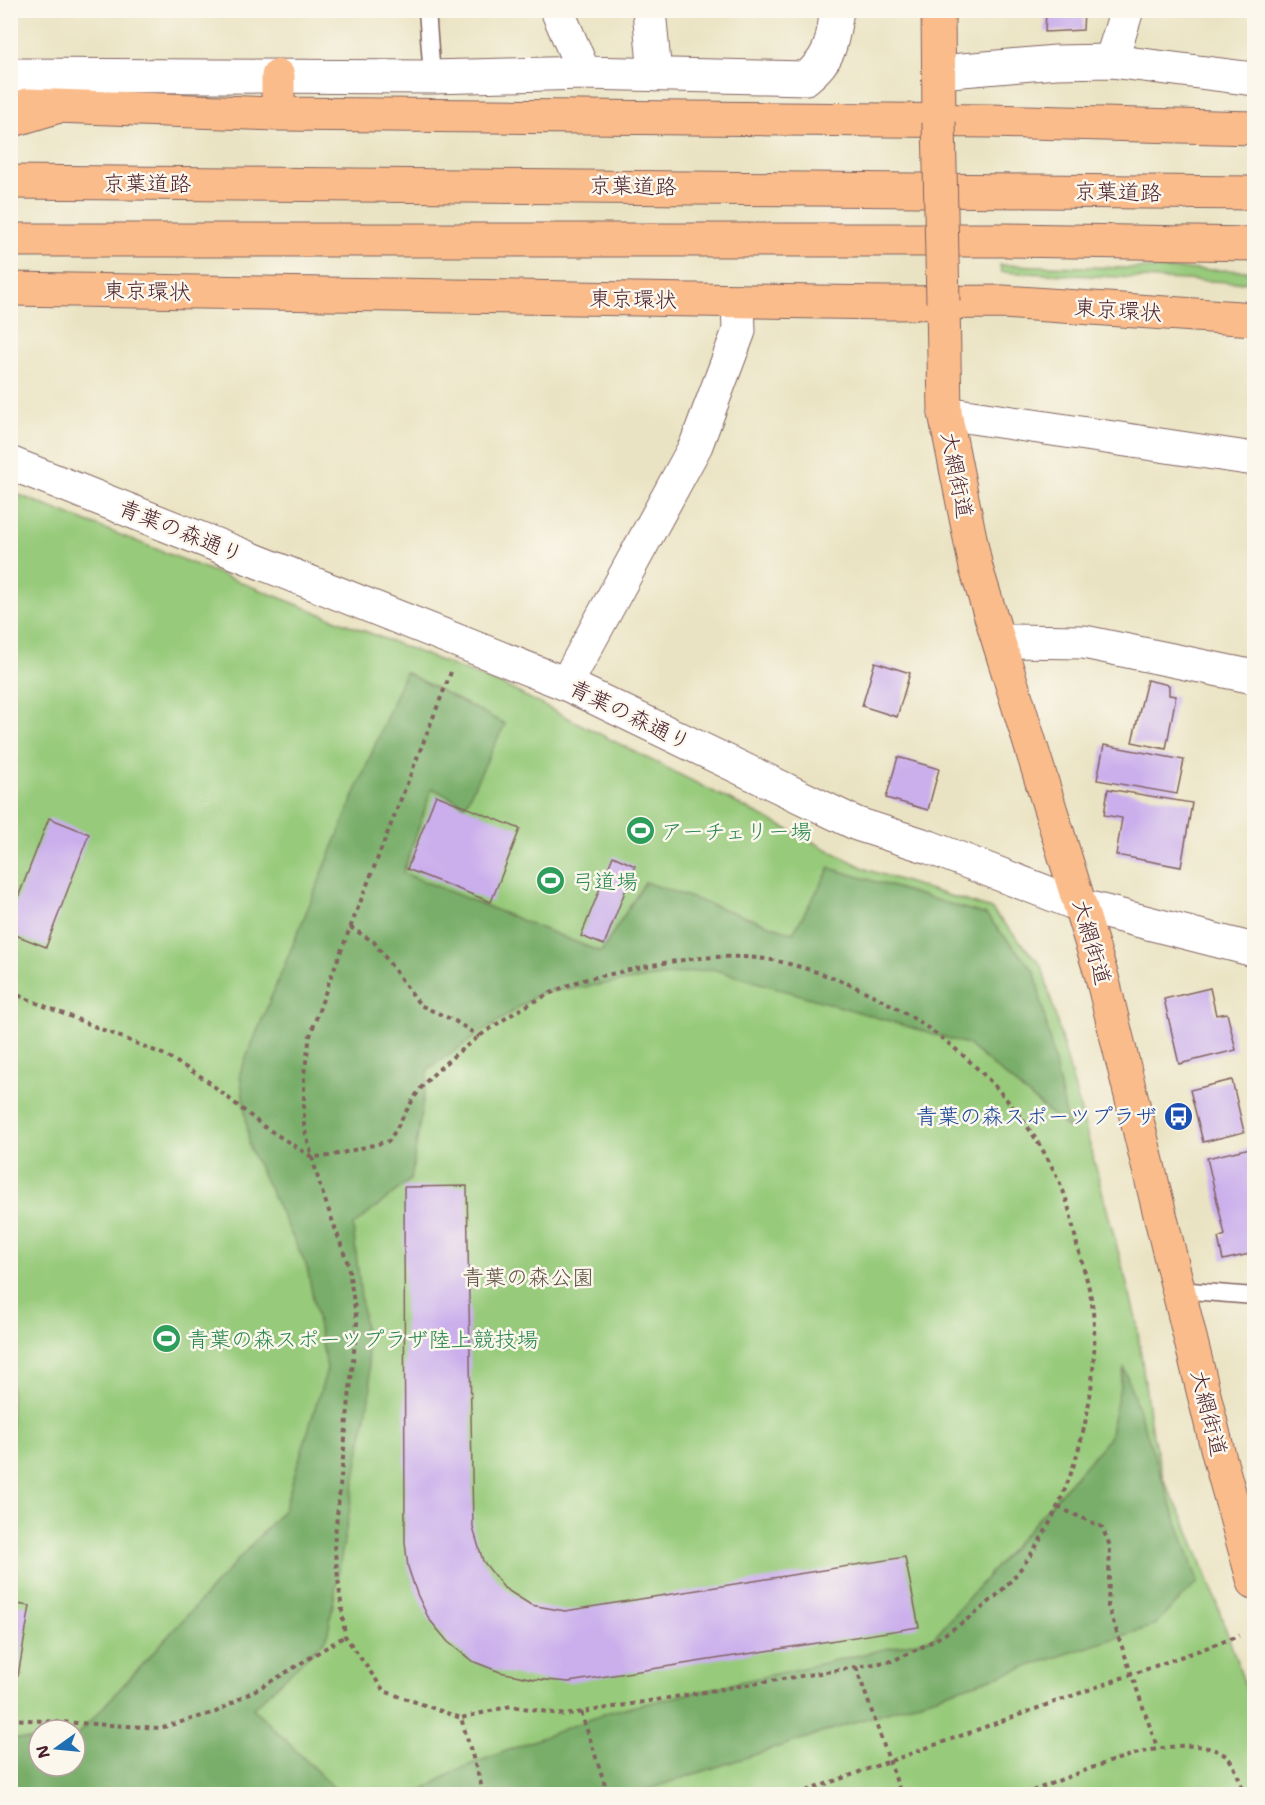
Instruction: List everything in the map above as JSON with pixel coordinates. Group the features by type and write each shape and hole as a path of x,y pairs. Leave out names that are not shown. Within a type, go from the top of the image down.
{"main road":[{"path":"938,10 939,122"},
{"path":"278,76 278,114"},
{"path":"10,104 278,114 1254,128"},
{"path":"10,121 56,107"},
{"name":"大網街道","path":"939,122 945,413 976,568 1102,977 1178,1290 1254,1582"},
{"name":"京葉道路","path":"10,182 1254,193"},
{"path":"10,240 1007,240 1254,244"},
{"name":"東京環状","path":"10,289 738,301 1003,302 1254,319"}],"street":[{"path":"557,10 584,73"},
{"path":"649,10 655,75"},
{"path":"10,75 432,77 584,73 806,78 820,66 831,50 837,10"},
{"path":"1111,61 1127,10"},
{"path":"939,72 1056,62 1111,61 1254,79"},
{"path":"566,684 696,445 739,332 738,301"},
{"path":"945,413 1254,459"},
{"name":"青葉の森通り","path":"10,463 566,684 857,824 929,847 1082,906 1254,950"},
{"path":"999,641 1084,642 1254,677"}],"lane":[{"path":"427,10 432,77"},
{"path":"1178,1290 1254,1296"}],"path":[{"path":"10,992 165,1055 205,1079 263,1126 312,1156 330,1156 389,1141 424,1084 458,1052 510,1016 576,982 658,963 707,957 774,961 830,978 881,999 927,1026 973,1064 1006,1098 1044,1153 1063,1191 1092,1302 1093,1344 1090,1396 1076,1457 1058,1507 1030,1554 999,1593 934,1643 892,1661 580,1712 565,1714 511,1706 461,1718 384,1691 345,1636 334,1545 357,1322 348,1264 312,1156 304,1127 304,1074 310,1036 350,927 454,663"},
{"path":"350,927 374,942 420,1005 455,1021 480,1037"},
{"path":"1058,1507 1102,1527 1110,1546 1108,1607 1157,1747"},
{"path":"10,1719 160,1728 216,1712 345,1636"},
{"path":"798,1794 1239,1636"},
{"path":"856,1667 901,1794"},
{"path":"580,1712 608,1794"},
{"path":"461,1718 484,1794"},
{"path":"1024,1794 1157,1747 1196,1744 1225,1754 1236,1771 1244,1794"}],"green space":[{"path":"1000,265 1254,271 1254,283 1001,272"},
{"name":"青葉の森公園","path":"11,492 507,687 868,870 991,909 1042,966 1136,1318 1151,1428 1164,1480 1187,1526 1210,1584 1254,1711 1254,1794 11,1794"},
{"path":"405,672 505,724 465,805 432,788 403,873 601,952 645,882 793,933 830,868 986,915 1035,972 1069,1129 967,1044 712,969 540,993 428,1069 411,1179 353,1226 371,1387 327,1638 253,1708 340,1794 11,1794 11,1738 27,1740 27,1778 87,1778 87,1725 284,1509 327,1369 307,1267 250,1149 240,1073"},
{"path":"1124,1368 1198,1582 1153,1626 633,1794 417,1794 456,1770 609,1712 933,1638 1109,1438"}],"building":[{"path":"1002,10 1032,10 1032,15 1002,15"},
{"path":"1046,10 1084,10 1083,30 1045,32"},
{"path":"875,662 910,673 897,717 862,706"},
{"path":"1147,680 1169,685 1169,695 1176,696 1166,749 1132,742"},
{"path":"1104,745 1184,760 1177,794 1097,780"},
{"path":"898,757 939,769 928,810 886,798"},
{"path":"1108,789 1192,803 1181,867 1116,855 1122,818 1104,815"},
{"path":"436,795 520,829 491,902 407,869"},
{"path":"49,818 89,834 46,947 10,933 10,918"},
{"path":"613,856 635,866 604,945 581,936"},
{"path":"1210,988 1216,1015 1227,1013 1236,1050 1179,1064 1164,999"},
{"path":"1232,1080 1244,1132 1203,1142 1190,1090"},
{"path":"1250,1148 1254,1156 1254,1253 1223,1260 1218,1238 1225,1235 1207,1158"},
{"path":"467,1186 473,1528 483,1561 504,1588 531,1605 565,1611 905,1557 919,1627 569,1682 534,1679 500,1672 472,1661 448,1642 429,1619 417,1594 408,1567 405,1543 404,1187"},
{"path":"10,1603 30,1606 18,1676 10,1675"}],"place":[{"name":"アーチェリー場","path":"640,831"},
{"name":"弓道場","path":"551,881"},
{"name":"青葉の森スポーツプラザ","path":"1178,1116"},
{"name":"青葉の森スポーツプラザ陸上競技場","path":"166,1339"}]}
